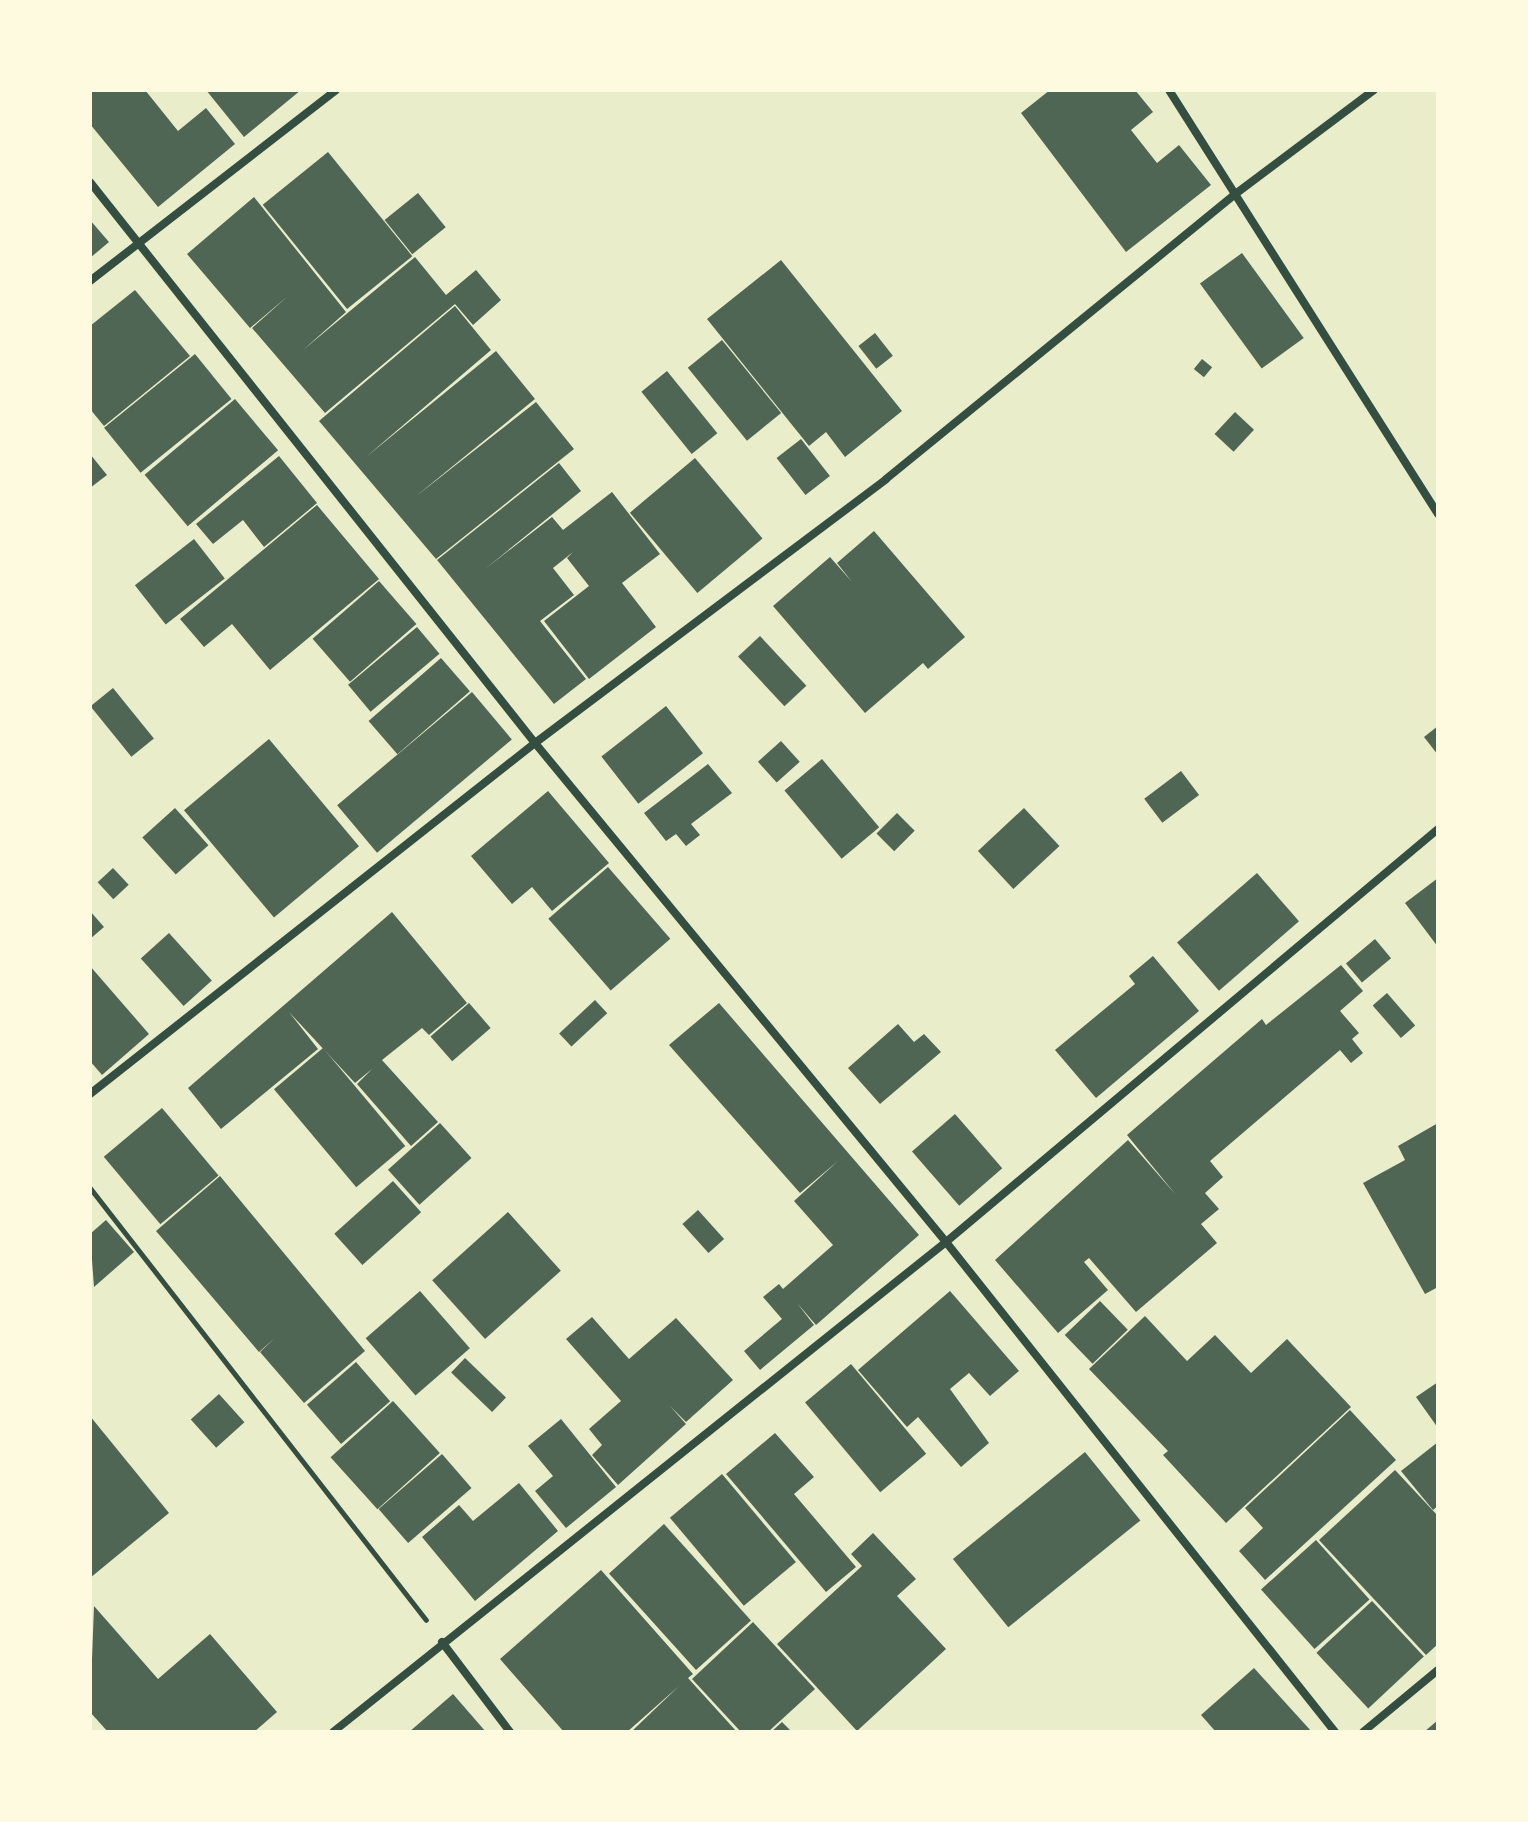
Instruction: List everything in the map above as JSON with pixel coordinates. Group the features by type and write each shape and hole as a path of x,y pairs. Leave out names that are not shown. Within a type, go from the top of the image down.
{"street":[{"path":"90,281 336,90"},
{"path":"1169,90 1438,514"},
{"path":"90,1094 535,743 886,479 1234,195 1374,90"},
{"path":"90,182 535,743 946,1242 1335,1732"},
{"path":"333,1732 946,1242 1438,829"},
{"path":"442,1642 510,1732"},
{"path":"1363,1732 1438,1670"}],"path":[{"path":"90,1188 442,1642"}],"building":[{"path":"90,90 145,90 178,131 206,108 235,144 158,207 90,124"},
{"path":"206,90 301,90 244,137"},
{"path":"1050,90 1135,90 1153,112 1131,130 1157,163 1179,145 1211,185 1126,252 1021,113"},
{"path":"328,152 412,256 347,309 263,205"},
{"path":"418,193 446,227 412,254 385,220"},
{"path":"254,197 346,312 303,350 415,257 446,295 476,270 501,300 473,325 455,304 325,413 252,328 288,296 250,328 187,254"},
{"path":"90,220 109,242 90,258"},
{"path":"1242,253 1304,338 1262,369 1200,284"},
{"path":"781,260 902,411 845,457 826,432 809,446 707,319"},
{"path":"135,290 190,356 104,426 90,409 90,326"},
{"path":"455,306 491,350 366,457 496,351 535,399 415,497 536,402 574,449 436,559 319,421"},
{"path":"875,333 893,356 876,369 858,346"},
{"path":"722,340 781,413 747,441 688,368"},
{"path":"195,354 232,399 141,473 104,428"},
{"path":"1202,359 1212,367 1204,377 1194,369"},
{"path":"667,371 717,433 692,454 641,392"},
{"path":"235,399 278,450 188,526 145,475"},
{"path":"1235,412 1254,430 1234,452 1215,434"},
{"path":"801,439 830,476 806,495 777,458"},
{"path":"90,454 107,475 90,488"},
{"path":"279,456 317,503 264,547 243,520 213,544 196,524"},
{"path":"695,458 762,538 697,593 630,513"},
{"path":"559,463 581,491 485,569 552,517 563,530 612,492 660,554 622,583 656,627 589,679 544,621 589,586 567,558 573,552 553,568 574,595 540,621 586,679 554,704 437,560"},
{"path":"317,505 379,579 270,670 232,624 204,647 180,619"},
{"path":"874,531 965,637 928,669 923,663 865,713 773,606 830,557 852,582 837,563"},
{"path":"194,539 225,578 166,625 135,585"},
{"path":"379,581 416,624 350,682 313,639"},
{"path":"417,627 439,654 371,712 348,685"},
{"path":"760,636 806,686 784,706 738,656"},
{"path":"441,658 470,691 397,754 369,721"},
{"path":"113,688 154,739 131,757 90,706"},
{"path":"472,692 512,739 377,853 337,805"},
{"path":"666,706 703,753 638,804 601,756"},
{"path":"1438,726 1438,755 1424,737"},
{"path":"269,739 359,846 274,918 184,810"},
{"path":"781,741 800,762 777,783 758,762"},
{"path":"822,759 879,827 842,859 784,790"},
{"path":"708,764 732,793 691,824 700,835 686,846 676,834 666,841 644,813"},
{"path":"1181,771 1199,795 1162,823 1144,799"},
{"path":"548,791 609,863 552,911 532,887 512,904 471,856"},
{"path":"175,808 208,845 176,875 142,837"},
{"path":"1024,808 1059,846 1013,889 978,851"},
{"path":"897,813 915,831 894,851 876,834"},
{"path":"608,867 670,939 611,991 548,919"},
{"path":"113,868 129,885 113,899 98,882"},
{"path":"1257,873 1299,921 1219,991 1177,943"},
{"path":"1438,878 1438,947 1405,903"},
{"path":"90,911 104,927 90,939"},
{"path":"392,912 467,1003 429,1035 422,1028 382,1060 438,1122 411,1146 357,1084 372,1069 355,1083 289,1012 318,1049 221,1129 188,1088"},
{"path":"169,933 212,981 184,1006 141,958"},
{"path":"1375,939 1391,958 1362,983 1346,963"},
{"path":"1153,956 1199,1011 1096,1098 1055,1050 1135,984 1129,976"},
{"path":"1341,965 1363,991 1340,1011 1359,1033 1352,1039 1363,1053 1351,1063 1340,1050 1210,1161 1223,1177 1205,1193 1219,1209 1201,1224 1217,1243 1136,1312 1089,1258 1084,1262 1108,1290 1058,1333 995,1260 1128,1140 1176,1195 1127,1135 1262,1019 1266,1025"},
{"path":"90,966 149,1034 102,1075 90,1061"},
{"path":"1387,993 1415,1025 1401,1038 1373,1005"},
{"path":"595,1000 607,1013 571,1047 559,1033"},
{"path":"469,1003 491,1028 452,1061 431,1036"},
{"path":"719,1003 919,1235 816,1325 797,1303 814,1325 760,1370 744,1351 782,1319 763,1297 779,1284 783,1289 833,1245 794,1201 838,1161 800,1193 669,1045"},
{"path":"898,1024 914,1042 924,1034 941,1052 880,1104 848,1068"},
{"path":"323,1048 405,1146 356,1187 274,1089"},
{"path":"162,1108 219,1175 160,1224 104,1157"},
{"path":"955,1114 1002,1168 959,1206 912,1151"},
{"path":"440,1123 471,1158 419,1205 388,1170"},
{"path":"1438,1123 1438,1287 1425,1294 1363,1183 1405,1160 1398,1146"},
{"path":"220,1176 365,1351 304,1403 260,1352 275,1338 259,1352 156,1231"},
{"path":"393,1181 421,1212 362,1265 334,1234"},
{"path":"698,1210 724,1239 708,1253 682,1224"},
{"path":"508,1212 561,1271 485,1339 432,1280"},
{"path":"106,1220 134,1252 94,1287 90,1234"},
{"path":"420,1291 470,1348 416,1396 366,1338"},
{"path":"950,1291 1019,1371 990,1396 969,1373 950,1389 989,1443 961,1467 918,1417 907,1427 858,1370"},
{"path":"1100,1301 1128,1330 1093,1364 1065,1335"},
{"path":"1145,1316 1187,1361 1215,1335 1251,1373 1287,1339 1351,1407 1226,1523 1163,1455 1168,1451 1089,1369"},
{"path":"592,1317 629,1359 676,1318 733,1380 686,1422 670,1406 686,1424 618,1485 592,1455 602,1445 589,1429 621,1401 566,1339"},
{"path":"465,1358 506,1398 492,1412 451,1372"},
{"path":"356,1362 390,1401 341,1444 307,1405"},
{"path":"851,1364 926,1454 880,1492 805,1403"},
{"path":"1438,1382 1438,1428 1416,1397"},
{"path":"219,1394 244,1422 216,1448 191,1419"},
{"path":"393,1401 440,1453 377,1509 331,1457"},
{"path":"1350,1410 1396,1460 1265,1580 1239,1551 1263,1528 1245,1508"},
{"path":"90,1416 169,1513 90,1578"},
{"path":"561,1419 616,1487 566,1528 535,1491 553,1476 528,1446"},
{"path":"775,1433 814,1477 794,1494 856,1567 826,1592 726,1474"},
{"path":"1438,1442 1438,1506 1433,1510 1401,1471"},
{"path":"1085,1452 1140,1520 1008,1627 953,1559"},
{"path":"442,1454 472,1488 408,1543 379,1509"},
{"path":"1395,1470 1438,1516 1438,1644 1426,1655 1319,1540"},
{"path":"722,1474 796,1562 744,1606 670,1518"},
{"path":"519,1483 558,1531 475,1601 422,1537 459,1505 473,1521"},
{"path":"664,1524 751,1621 696,1670 609,1574"},
{"path":"873,1533 916,1579 897,1596 946,1649 857,1731 777,1644 862,1566 851,1554"},
{"path":"1316,1540 1370,1599 1315,1649 1261,1590"},
{"path":"601,1570 693,1674 688,1678 737,1732 631,1732 679,1686 627,1732 564,1732 500,1659"},
{"path":"1372,1601 1424,1657 1368,1708 1316,1653"},
{"path":"94,1606 158,1679 210,1634 277,1712 254,1732 108,1732 90,1712"},
{"path":"753,1622 815,1689 768,1732 741,1732 692,1679"},
{"path":"1254,1668 1312,1732 1216,1732 1201,1715"},
{"path":"453,1694 486,1732 409,1732"},
{"path":"1438,1720 1438,1732 1424,1732"},
{"path":"782,1722 792,1732 771,1732"}]}
